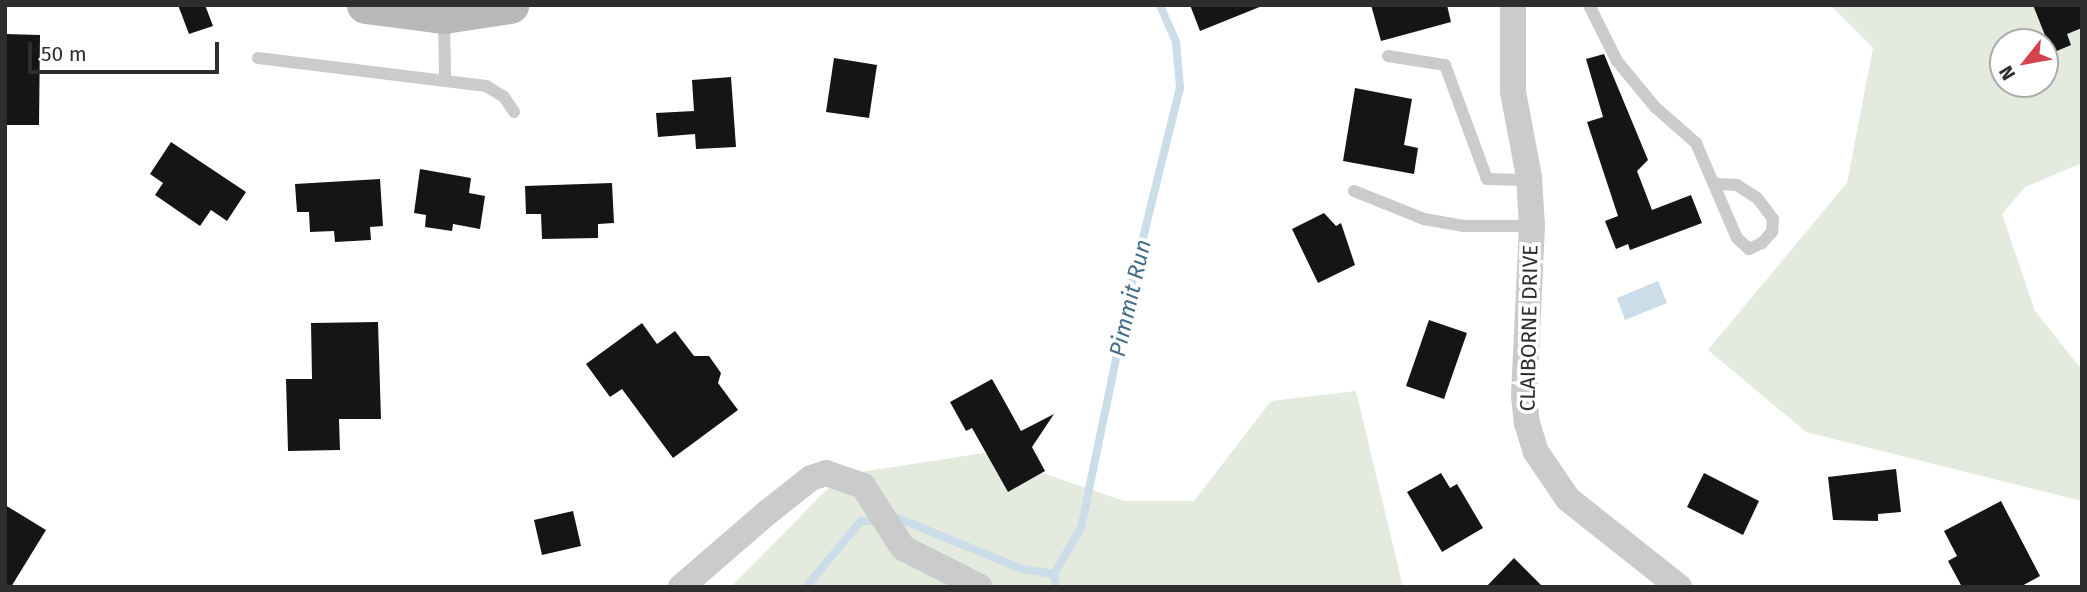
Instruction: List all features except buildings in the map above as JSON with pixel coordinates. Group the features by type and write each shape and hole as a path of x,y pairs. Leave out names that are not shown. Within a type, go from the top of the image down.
{"main road":[{"path":"365,5 444,15 510,5"}],"street":[{"name":"CLAIBORNE DRIVE","path":"1513,5 1513,92 1529,180 1532,226 1524,396 1536,452 1568,499 1679,587"},
{"path":"681,587 811,478 827,473 863,486 903,548 934,561 980,587"}],"lane":[{"path":"1589,5 1617,61 1655,107 1696,143 1715,184 1721,210 1737,238 1749,250 1762,243 1772,232 1773,219 1757,198 1737,185 1715,184"},
{"path":"444,15 445,77"},
{"path":"1388,56 1445,65 1487,179 1529,180"},
{"path":"258,58 445,77 486,86 504,97 514,112"},
{"path":"1354,191 1424,219 1462,226 1532,226"}],"shaded area":[{"path":"1830,5 2082,5 2082,163 2025,187 2002,214 2035,311 2082,370 2082,501 1806,432 1708,350 1847,183 1873,48"},
{"path":"1356,391 1403,587 731,587 841,475 984,453 1124,501 1194,501 1271,401"}],"water":[{"path":"1658,281 1667,303 1625,320 1617,298"}],"waterway":[{"name":"Pimmit Run","path":"1056,587 1054,574 1081,528 1130,291 1180,88 1176,42 1160,5"},
{"path":"900,519 1022,569 1054,574"},
{"path":"806,587 861,521 869,521"}]}
